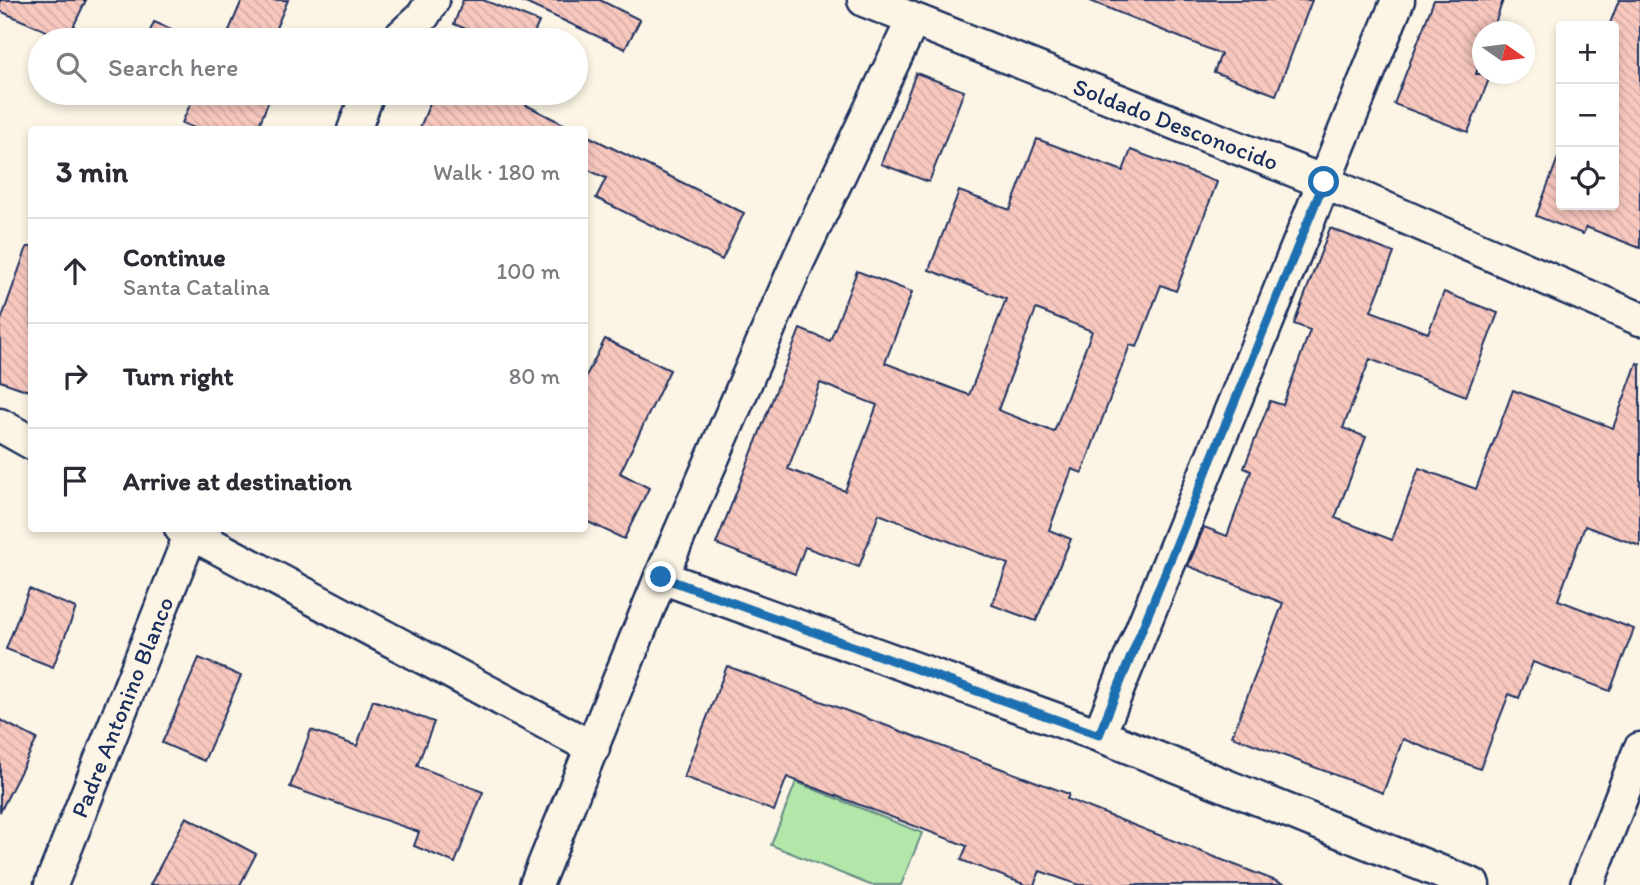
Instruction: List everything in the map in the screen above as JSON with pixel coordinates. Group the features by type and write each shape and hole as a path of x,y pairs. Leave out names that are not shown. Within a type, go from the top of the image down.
{"street":[{"path":"410,28 423,16 433,0"},
{"name":"Soldado Desconocido","path":"864,0 912,22 1324,182 1640,319"},
{"path":"1099,735 1398,0"},
{"path":"537,885 661,577 799,259 912,22"},
{"path":"356,126 363,105"},
{"path":"0,425 28,441"},
{"name":"Padre Antonino Blanco","path":"51,885 187,532"},
{"path":"192,532 593,748"},
{"path":"661,577 1099,735 1473,885"},
{"path":"1587,885 1640,749"}],"green space":[{"path":"796,782 922,833 901,885 870,885 771,845"}],"building":[{"path":"0,0 86,0 73,28 39,28 0,11"},
{"path":"242,0 288,0 276,28 230,28"},
{"path":"463,0 483,0 539,22 536,28 464,28 454,24"},
{"path":"519,0 600,0 640,20 625,49 588,32 588,28 580,28"},
{"path":"1088,0 1312,0 1276,95 1214,72 1221,54"},
{"path":"1434,0 1503,0 1496,21 1472,21 1472,84 1487,84 1468,132 1394,104"},
{"path":"1619,0 1640,0 1640,248 1586,227 1583,234 1536,216 1556,163 1556,210 1619,210 1619,21 1611,21"},
{"path":"154,22 169,28 151,28"},
{"path":"916,73 964,91 929,182 881,164"},
{"path":"190,105 267,105 259,126 189,126 182,123"},
{"path":"429,105 526,105 567,126 421,126"},
{"path":"588,136 744,213 722,260 596,198 606,178 588,170"},
{"path":"1037,139 1123,171 1131,150 1217,182 1176,291 1161,285 1137,347 1130,345 1082,473 1072,469 1049,530 1071,539 1036,621 992,605 1008,564 879,514 859,567 805,547 795,574 716,544 800,329 830,341 857,271 912,292 885,363 969,395 1006,299 929,270 959,191 1010,210","holes":["1036,309 1092,331 1054,432 998,410","820,383 877,405 845,491 788,469"]},
{"path":"1330,228 1394,253 1371,311 1428,333 1444,292 1498,313 1466,396 1370,359 1343,428 1366,437 1335,518 1392,540 1419,468 1476,489 1513,390 1613,428 1637,363 1640,364 1640,546 1585,526 1558,600 1634,629 1610,691 1533,662 1519,698 1509,694 1480,769 1403,739 1383,793 1232,736 1283,603 1188,566 1204,527 1227,536 1251,471 1244,468 1270,401 1283,405 1310,330 1294,324"},
{"path":"28,247 28,391 0,381 0,323"},
{"path":"605,339 670,370 620,473 649,488 624,539 588,522 588,372"},
{"path":"29,589 76,608 53,667 6,649"},
{"path":"199,658 241,676 204,761 162,743"},
{"path":"727,666 1069,794 1067,799 1286,885 1079,885 1040,871 1034,885 1026,885 961,860 967,846 787,777 774,811 684,777"},
{"path":"373,700 434,722 417,766 483,792 455,863 414,846 419,832 290,787 311,730 357,746"},
{"path":"0,720 37,739 0,812"},
{"path":"186,817 256,854 240,885 150,885"}],"route":[{"path":"661,577 1099,735 1324,182"}]}
